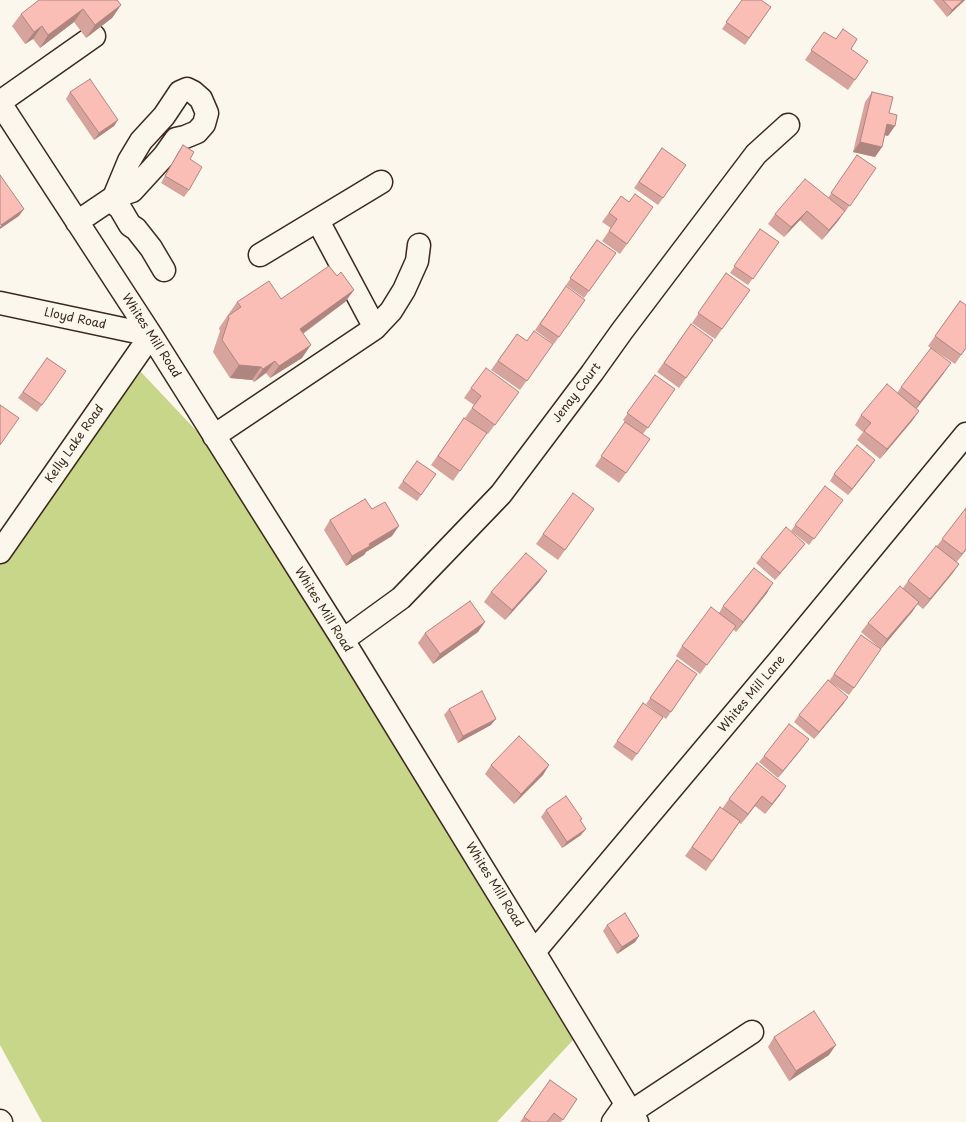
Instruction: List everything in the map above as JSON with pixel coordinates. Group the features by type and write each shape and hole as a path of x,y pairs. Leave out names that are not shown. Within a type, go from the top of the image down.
{"street":[{"path":"0,103 94,36"},
{"path":"78,222 114,194 129,161 141,141 164,116 180,92 187,89 201,99 207,112 204,124 197,132 176,139 164,156 132,191 114,194"},
{"name":"Whites Mill Road","path":"0,103 151,335 343,640 534,952 627,1115"},
{"name":"Jenay Court","path":"343,640 401,598 501,494 756,154 788,125"},
{"path":"260,255 381,182"},
{"path":"114,194 130,225 151,248 164,270"},
{"path":"318,220 375,328"},
{"path":"214,436 375,328 392,311 404,290 417,261 419,245"},
{"name":"Lloyd Road","path":"0,303 151,335"},
{"name":"Kelly Lake Road","path":"0,552 151,335"},
{"name":"Whites Mill Lane","path":"534,952 777,663 966,434"},
{"path":"627,1115 752,1032"}],"green space":[{"path":"141,372 257,495 587,1025 497,1122 42,1122 0,1045 0,557"}],"building":[{"path":"39,0 117,0 121,5 95,25 83,9 48,35 42,26 34,32 21,14"},
{"path":"742,0 761,0 771,7 749,38 726,22"},
{"path":"943,0 963,0 952,10"},
{"path":"843,29 857,39 851,49 868,61 855,80 811,50 824,32 836,39"},
{"path":"90,79 118,120 99,133 70,92"},
{"path":"872,92 893,97 889,113 897,115 895,126 887,124 882,147 860,142"},
{"path":"183,145 194,152 190,159 202,167 189,190 165,176"},
{"path":"662,148 686,165 663,198 639,182"},
{"path":"857,155 876,168 850,206 831,193"},
{"path":"0,175 24,209 1,225 0,223"},
{"path":"805,179 845,211 829,230 807,211 791,227 775,214"},
{"path":"635,194 653,207 627,244 609,231 617,219 609,213 621,196 629,202"},
{"path":"760,229 779,242 753,279 734,266"},
{"path":"597,240 616,253 589,291 570,278"},
{"path":"329,266 337,276 341,272 354,290 300,329 311,345 279,366 275,361 263,369 261,367 239,365 222,340 229,318 228,316 241,307 237,302 269,281 281,299"},
{"path":"726,273 750,290 722,329 698,313"},
{"path":"566,286 585,300 559,337 540,324"},
{"path":"960,301 966,305 966,348 961,355 935,336"},
{"path":"691,324 713,340 686,378 664,363"},
{"path":"534,331 553,344 527,381 498,361 517,334 527,341"},
{"path":"931,348 951,363 920,402 901,387"},
{"path":"47,358 66,371 42,405 23,392"},
{"path":"486,368 519,392 495,425 472,408 481,396 471,388"},
{"path":"655,375 675,389 648,428 627,413"},
{"path":"887,384 919,411 887,449 864,431 871,423 861,415"},
{"path":"0,405 19,418 0,445"},
{"path":"464,418 487,433 460,471 438,456"},
{"path":"625,422 650,439 626,473 601,456"},
{"path":"857,445 875,460 852,489 834,474"},
{"path":"417,461 436,474 421,495 403,481"},
{"path":"825,486 843,500 814,539 795,525"},
{"path":"573,493 594,509 565,550 543,534"},
{"path":"365,499 372,509 385,502 399,526 369,544 370,546 352,556 330,520"},
{"path":"966,508 966,549 962,554 942,539"},
{"path":"786,527 805,544 780,573 761,557"},
{"path":"936,546 959,564 930,599 908,581"},
{"path":"526,553 547,571 512,610 491,592"},
{"path":"754,568 773,583 743,622 723,606"},
{"path":"900,586 919,602 887,639 868,623"},
{"path":"470,601 485,622 440,654 425,633"},
{"path":"711,607 736,626 707,665 682,646"},
{"path":"861,635 881,649 854,688 834,674"},
{"path":"677,660 697,674 671,712 650,698"},
{"path":"828,680 848,697 819,732 799,715"},
{"path":"482,691 496,719 463,736 449,709"},
{"path":"643,703 663,717 637,754 617,741"},
{"path":"789,724 809,739 783,771 764,756"},
{"path":"519,736 549,765 521,794 491,765"},
{"path":"757,763 786,786 772,804 762,796 748,814 729,799"},
{"path":"566,796 582,819 580,820 586,829 567,842 546,810"},
{"path":"720,807 740,821 712,861 692,847"},
{"path":"625,913 639,936 622,947 607,925"},
{"path":"814,1011 836,1045 796,1071 774,1037"},
{"path":"550,1080 577,1099 563,1120 554,1113 547,1122 531,1122 524,1117"}]}
